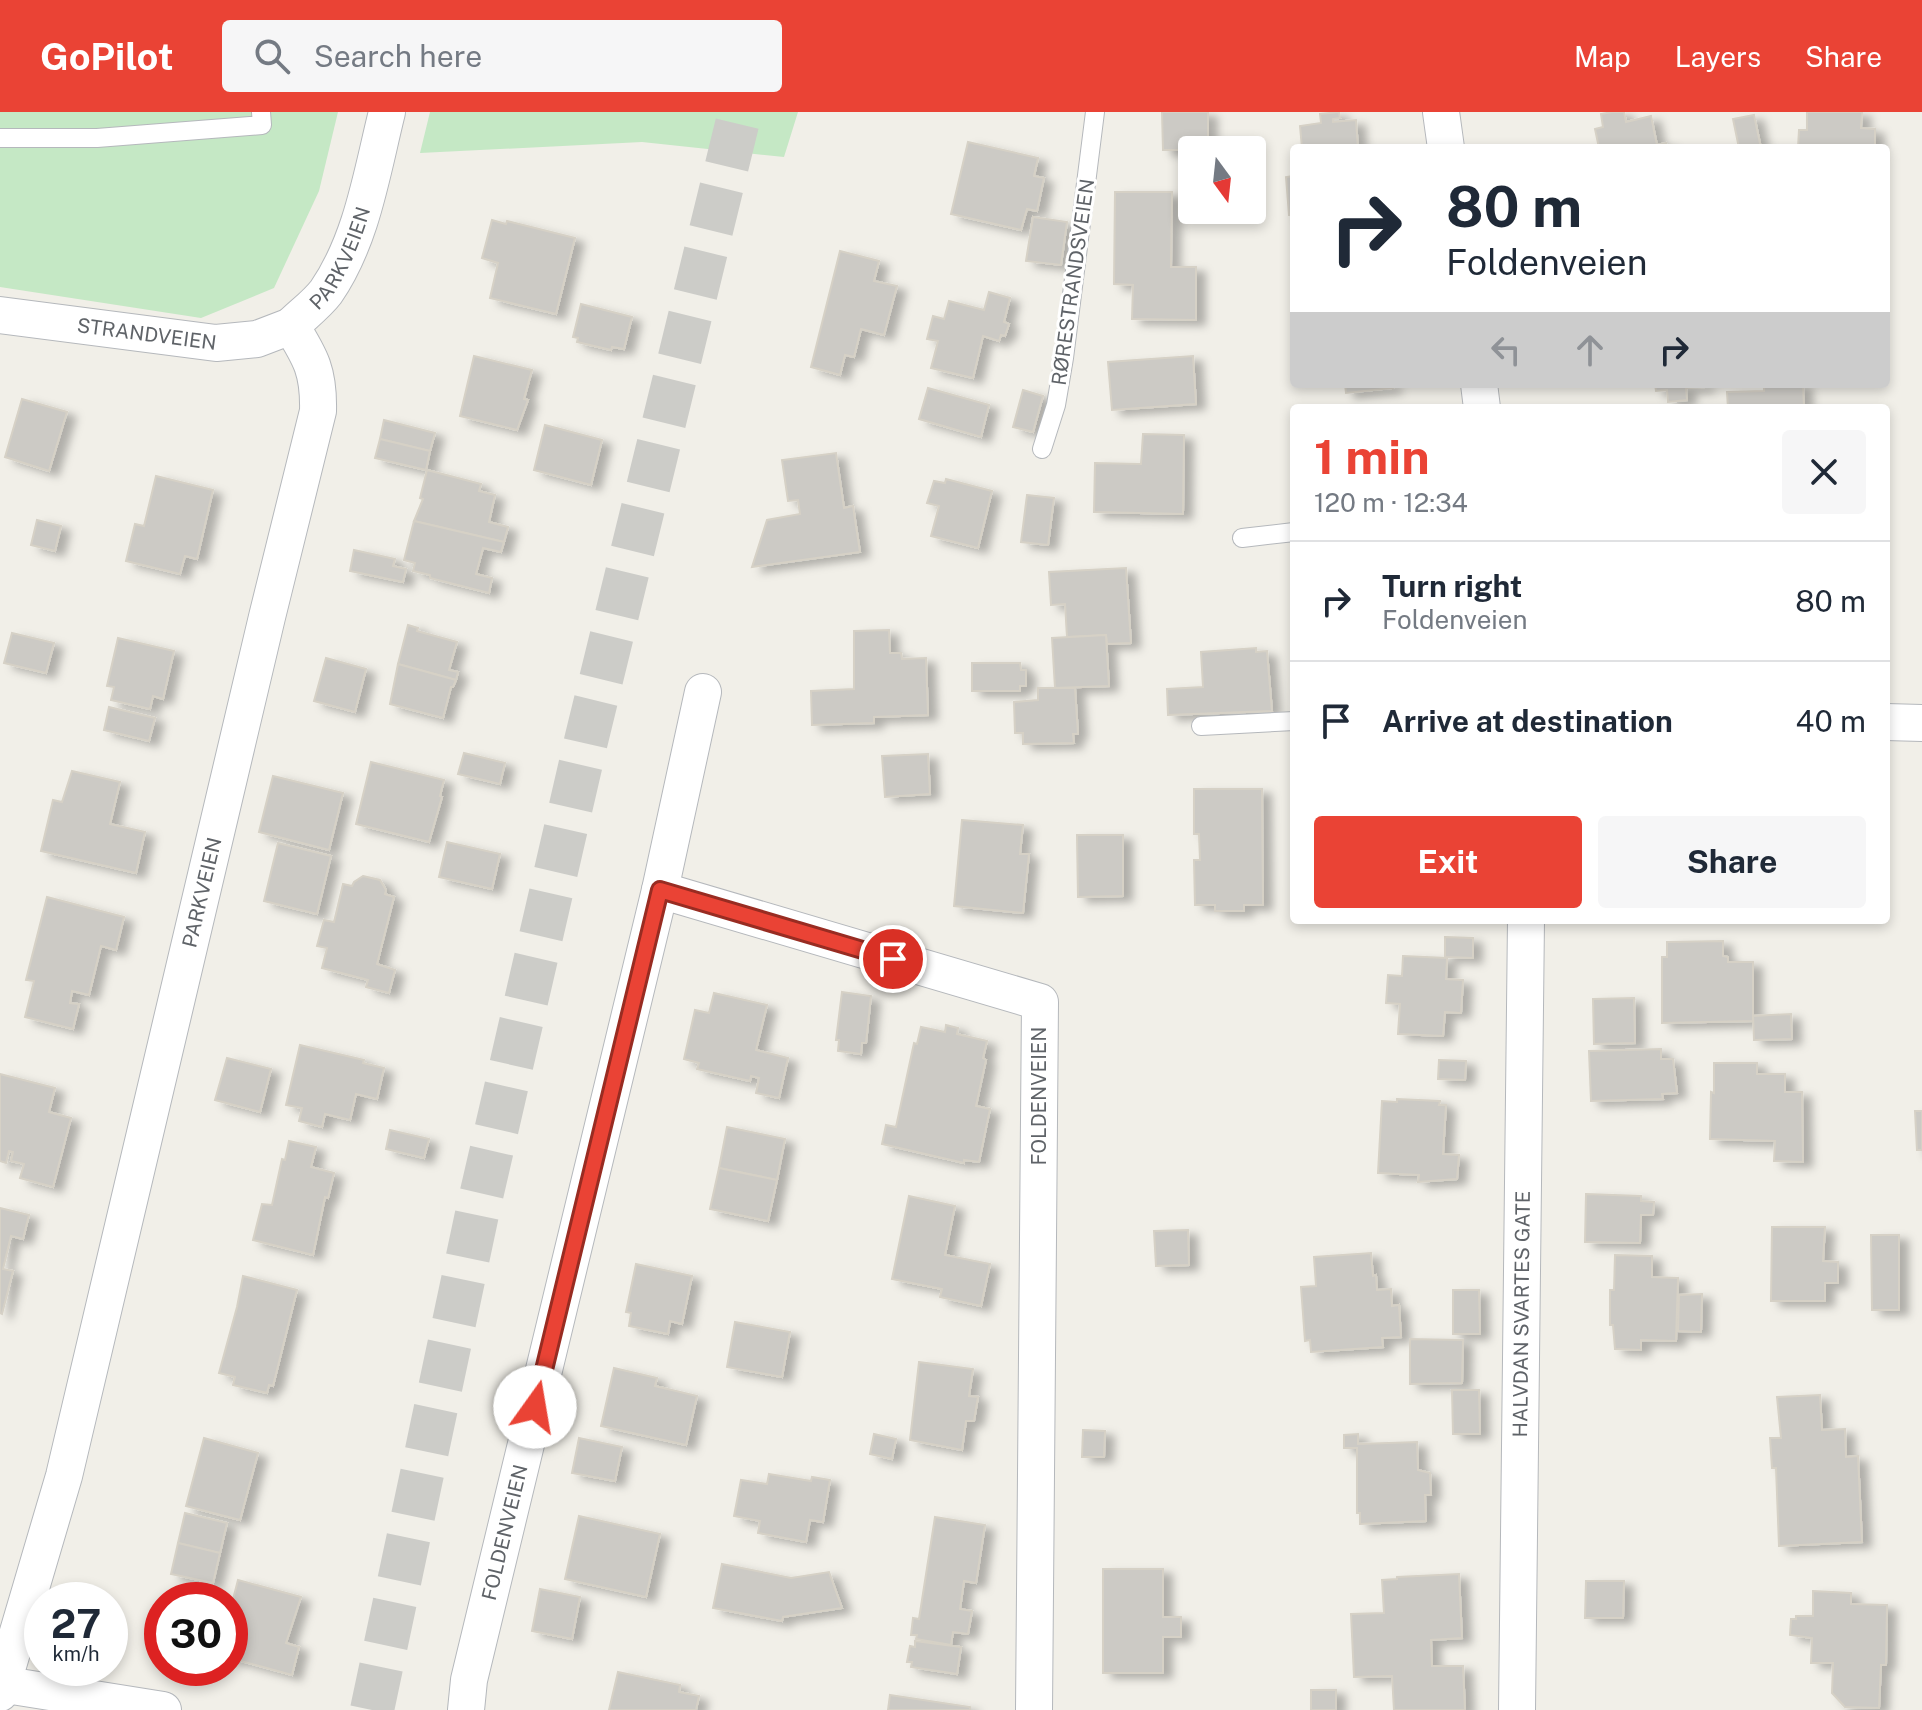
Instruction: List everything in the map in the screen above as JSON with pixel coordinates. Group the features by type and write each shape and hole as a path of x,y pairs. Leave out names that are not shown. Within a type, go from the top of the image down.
{"street":[{"name":"PARKVEIEN","path":"1,1687 64,1476 318,411 319,381 307,352 291,326 324,295 342,266 358,225 387,112"},
{"path":"1441,112 1445,144"},
{"name":"STRANDVEIEN","path":"0,315 216,343 257,339 291,326"},
{"path":"660,890 703,692"},
{"path":"1890,722 1922,723"},
{"name":"FOLDENVEIEN","path":"466,1710 469,1680 660,890 1040,1002 1034,1710"},
{"name":"HALVDAN SVARTES GATE","path":"1517,1710 1526,924"},
{"path":"1,1687 163,1710"}],"lane":[{"path":"0,138 97,138 262,125 261,112"},
{"name":"RØRESTRANDSVEIEN","path":"1042,449 1056,405 1064,358 1095,112"},
{"path":"1242,538 1290,532"},
{"path":"1201,726 1290,721"}],"green space":[{"path":"0,112 338,112 319,191 274,288 201,318 0,287"},
{"path":"430,112 798,112 784,157 642,142 420,153"}],"building":[{"path":"1162,112 1208,112 1208,136 1178,136 1178,150 1163,150"},
{"path":"1339,112 1340,118 1333,119 1333,122 1356,120 1358,144 1302,144 1300,126 1321,123 1320,114"},
{"path":"1624,112 1626,122 1651,116 1657,144 1598,144 1595,129 1603,127 1601,114"},
{"path":"1807,112 1862,112 1861,128 1875,129 1875,144 1798,144 1799,130 1807,130"},
{"path":"1754,115 1760,144 1738,144 1733,119"},
{"path":"968,142 1038,158 1034,176 1044,178 1037,211 1027,209 1021,230 951,214"},
{"path":"1290,176 1290,215 1289,215 1286,177"},
{"path":"1115,192 1172,192 1171,267 1196,267 1196,320 1132,319 1133,285 1114,284"},
{"path":"1033,217 1067,222 1061,265 1026,261"},
{"path":"492,220 575,238 556,314 490,298 498,263 482,258"},
{"path":"840,251 879,261 874,281 897,286 884,335 861,329 854,357 845,355 840,375 811,367"},
{"path":"989,292 1010,298 1004,322 1009,324 1005,336 1001,335 999,341 983,336 973,378 931,368 938,341 927,339 933,316 944,319 949,301 984,310"},
{"path":"581,304 632,317 624,349 612,347 611,350 577,342 578,338 573,337"},
{"path":"474,356 532,370 524,399 528,400 517,430 460,416"},
{"path":"1193,356 1196,404 1112,410 1108,362"},
{"path":"928,388 989,405 981,437 919,419"},
{"path":"1345,388 1393,388 1346,393"},
{"path":"1656,388 1686,388 1687,400 1668,402 1667,390 1656,391"},
{"path":"1764,388 1803,388 1804,404 1728,404 1727,392 1764,391"},
{"path":"1023,390 1043,396 1033,432 1013,427"},
{"path":"22,399 67,412 49,471 5,457"},
{"path":"384,420 435,433 430,451 380,439"},
{"path":"545,425 602,440 591,485 534,470"},
{"path":"1143,434 1184,435 1183,514 1094,512 1095,463 1141,464"},
{"path":"380,439 430,451 426,470 375,458"},
{"path":"836,453 844,508 853,506 860,552 752,567 767,520 800,514 798,500 788,501 782,460"},
{"path":"427,470 481,484 479,491 495,495 489,522 508,527 504,542 414,521 423,499 420,498"},
{"path":"156,476 213,490 197,559 185,556 180,574 126,561 135,524 144,526"},
{"path":"946,479 992,491 978,548 931,536 939,506 927,503 934,481 945,483"},
{"path":"1027,495 1054,498 1048,545 1021,542"},
{"path":"37,520 61,526 55,551 31,545"},
{"path":"414,521 504,542 501,552 483,548 476,574 492,578 489,593 413,571 415,563 404,560"},
{"path":"354,550 395,559 393,566 406,569 403,582 350,571"},
{"path":"1126,568 1131,643 1107,644 1106,635 1067,637 1065,604 1051,605 1049,572"},
{"path":"408,625 418,628 417,631 457,642 449,670 458,672 456,680 398,664"},
{"path":"889,630 890,653 901,653 902,659 926,658 928,715 874,717 874,723 812,725 811,691 854,689 854,631"},
{"path":"12,633 54,643 46,673 4,663"},
{"path":"1106,635 1109,686 1055,688 1052,638"},
{"path":"118,638 174,651 163,699 153,696 150,709 111,700 114,687 107,686"},
{"path":"1256,648 1256,652 1267,651 1272,711 1168,715 1167,689 1203,687 1201,652"},
{"path":"326,658 366,669 355,712 314,701"},
{"path":"972,663 1020,663 1021,670 1026,670 1026,686 1020,686 1020,691 972,691"},
{"path":"398,664 456,680 451,687 443,718 390,704"},
{"path":"1038,688 1075,688 1078,734 1073,734 1074,743 1023,744 1023,733 1015,733 1014,702 1038,700"},
{"path":"109,707 155,718 149,741 104,730"},
{"path":"464,753 505,763 500,784 458,774"},
{"path":"928,754 930,794 885,797 882,756"},
{"path":"371,762 444,780 429,842 356,824"},
{"path":"72,771 120,782 110,824 145,832 136,873 41,851 53,800 62,802"},
{"path":"273,776 343,793 329,850 259,832"},
{"path":"1194,789 1262,789 1263,905 1244,905 1244,911 1215,911 1215,905 1195,905 1194,860 1200,860 1199,834 1194,834"},
{"path":"962,820 1023,825 1020,854 1029,854 1023,913 954,906"},
{"path":"1077,835 1123,835 1123,896 1078,897"},
{"path":"447,842 500,854 492,889 439,877"},
{"path":"278,843 331,856 317,914 264,901"},
{"path":"363,876 380,880 385,894 394,897 377,964 395,970 389,993 366,987 368,980 322,968 327,948 317,946 324,920 334,922 343,884 352,886"},
{"path":"47,897 124,917 116,950 101,946 89,995 72,991 70,1003 79,1004 73,1029 25,1017 34,981 26,980"},
{"path":"1445,937 1473,938 1473,958 1445,957"},
{"path":"1723,941 1723,956 1728,957 1728,962 1753,962 1753,1021 1662,1023 1662,957 1667,957 1667,942"},
{"path":"1403,956 1447,958 1446,979 1463,980 1461,1013 1445,1012 1443,1036 1398,1034 1400,1004 1386,1003 1388,975 1402,976"},
{"path":"842,992 871,996 866,1043 862,1043 861,1054 838,1051 839,1040 836,1040"},
{"path":"714,993 767,1005 756,1050 788,1058 779,1098 756,1093 759,1078 751,1076 750,1081 697,1069 699,1063 684,1059 695,1010 709,1013"},
{"path":"1634,998 1635,1043 1594,1044 1593,999"},
{"path":"1791,1014 1792,1039 1754,1040 1753,1016"},
{"path":"946,1025 958,1028 957,1034 987,1041 976,1106 990,1109 979,1162 964,1160 964,1163 882,1144 886,1125 896,1127 914,1043 917,1044 921,1027 945,1032"},
{"path":"300,1045 364,1060 363,1063 384,1068 377,1099 356,1094 350,1120 325,1114 322,1127 299,1121 302,1108 286,1105"},
{"path":"1661,1049 1661,1059 1673,1059 1677,1093 1662,1094 1663,1099 1591,1101 1589,1051"},
{"path":"227,1058 271,1069 260,1112 215,1100"},
{"path":"1439,1060 1466,1061 1465,1080 1438,1079"},
{"path":"1714,1063 1757,1063 1757,1074 1785,1074 1785,1092 1802,1092 1803,1162 1774,1161 1775,1141 1710,1139"},
{"path":"0,1074 55,1088 49,1112 71,1118 53,1187 20,1178 24,1164 11,1161 13,1152 9,1151 6,1163 0,1161"},
{"path":"1397,1099 1440,1101 1439,1105 1446,1105 1443,1154 1459,1155 1457,1179 1418,1182 1419,1175 1378,1173 1382,1101 1397,1102"},
{"path":"1915,1111 1922,1111 1922,1150 1917,1150"},
{"path":"727,1127 785,1139 777,1180 719,1168"},
{"path":"390,1130 429,1139 424,1158 386,1149"},
{"path":"289,1141 316,1147 311,1167 334,1173 328,1198 325,1197 313,1255 253,1240 262,1204 272,1205"},
{"path":"719,1168 777,1180 768,1221 710,1209"},
{"path":"1586,1194 1641,1196 1641,1201 1654,1202 1653,1215 1641,1215 1640,1243 1585,1242"},
{"path":"909,1196 955,1206 945,1255 990,1264 981,1306 940,1297 942,1289 892,1279"},
{"path":"0,1208 29,1215 23,1239 11,1236 3,1269 13,1271 2,1314 0,1313"},
{"path":"1772,1227 1825,1227 1823,1261 1838,1262 1838,1283 1825,1283 1825,1301 1771,1301"},
{"path":"1188,1230 1189,1265 1156,1266 1154,1231"},
{"path":"1871,1235 1899,1235 1899,1310 1872,1310"},
{"path":"1371,1253 1377,1290 1391,1289 1392,1306 1399,1305 1401,1337 1382,1338 1383,1347 1311,1352 1310,1340 1305,1341 1301,1287 1316,1286 1314,1257"},
{"path":"1615,1255 1652,1256 1652,1277 1678,1278 1676,1341 1641,1340 1641,1350 1615,1349 1613,1325 1610,1325 1610,1290 1614,1290"},
{"path":"636,1264 692,1276 682,1324 670,1321 668,1334 629,1326 631,1313 626,1312"},
{"path":"243,1276 297,1290 273,1386 269,1385 267,1393 233,1385 235,1377 219,1373"},
{"path":"1453,1290 1479,1290 1480,1334 1453,1334"},
{"path":"1702,1294 1701,1332 1678,1331 1679,1295"},
{"path":"735,1322 790,1332 782,1377 727,1367"},
{"path":"1410,1339 1463,1340 1462,1383 1410,1384"},
{"path":"919,1362 973,1369 969,1396 978,1397 974,1421 966,1421 962,1450 910,1440"},
{"path":"614,1368 657,1378 655,1386 697,1396 686,1445 601,1426"},
{"path":"1452,1390 1479,1390 1480,1434 1453,1434"},
{"path":"1820,1395 1822,1430 1845,1429 1846,1457 1858,1456 1862,1542 1779,1546 1776,1468 1772,1468 1770,1438 1781,1438 1777,1397"},
{"path":"1083,1430 1105,1431 1104,1457 1082,1457"},
{"path":"874,1434 896,1439 892,1459 870,1454"},
{"path":"1358,1434 1358,1444 1417,1442 1418,1470 1430,1473 1431,1495 1425,1495 1426,1521 1360,1524 1360,1513 1357,1513 1357,1448 1344,1448 1344,1435"},
{"path":"204,1438 258,1453 240,1520 186,1506"},
{"path":"579,1438 622,1447 615,1481 572,1473"},
{"path":"769,1474 811,1481 812,1477 830,1480 823,1522 810,1520 806,1542 758,1533 760,1521 734,1516 741,1480 767,1484"},
{"path":"185,1513 227,1523 220,1553 178,1543"},
{"path":"579,1516 660,1534 646,1597 565,1579"},
{"path":"935,1517 985,1525 976,1583 964,1581 960,1609 972,1611 968,1634 953,1632 951,1645 916,1639 917,1635 911,1635 913,1618 919,1619"},
{"path":"178,1543 220,1553 213,1582 171,1574"},
{"path":"722,1564 791,1578 829,1572 842,1608 783,1617 782,1621 713,1608"},
{"path":"1103,1569 1163,1569 1163,1617 1181,1617 1181,1637 1163,1637 1163,1673 1103,1673"},
{"path":"1459,1574 1462,1638 1431,1640 1432,1666 1463,1666 1465,1710 1394,1710 1392,1676 1354,1677 1351,1614 1384,1613 1382,1580"},
{"path":"1586,1581 1624,1581 1623,1618 1585,1618"},
{"path":"248,1583 301,1597 286,1643 299,1647 292,1675 248,1663"},
{"path":"540,1589 580,1597 572,1639 532,1631"},
{"path":"1813,1591 1851,1593 1851,1604 1887,1605 1886,1665 1881,1665 1879,1708 1845,1707 1832,1693 1833,1663 1811,1663 1812,1638 1790,1635 1791,1619 1813,1616"},
{"path":"915,1641 961,1647 957,1674 911,1667 912,1662 907,1662 910,1646 915,1647"},
{"path":"618,1672 680,1685 679,1692 699,1696 696,1710 609,1710"},
{"path":"1311,1690 1336,1690 1336,1710 1311,1710"},
{"path":"890,1695 970,1707 970,1710 888,1710"}],"tunnel":[{"path":"372,1710 477,1214 586,741 740,112"}],"route":[{"path":"535,1407 660,890 893,959"}]}
